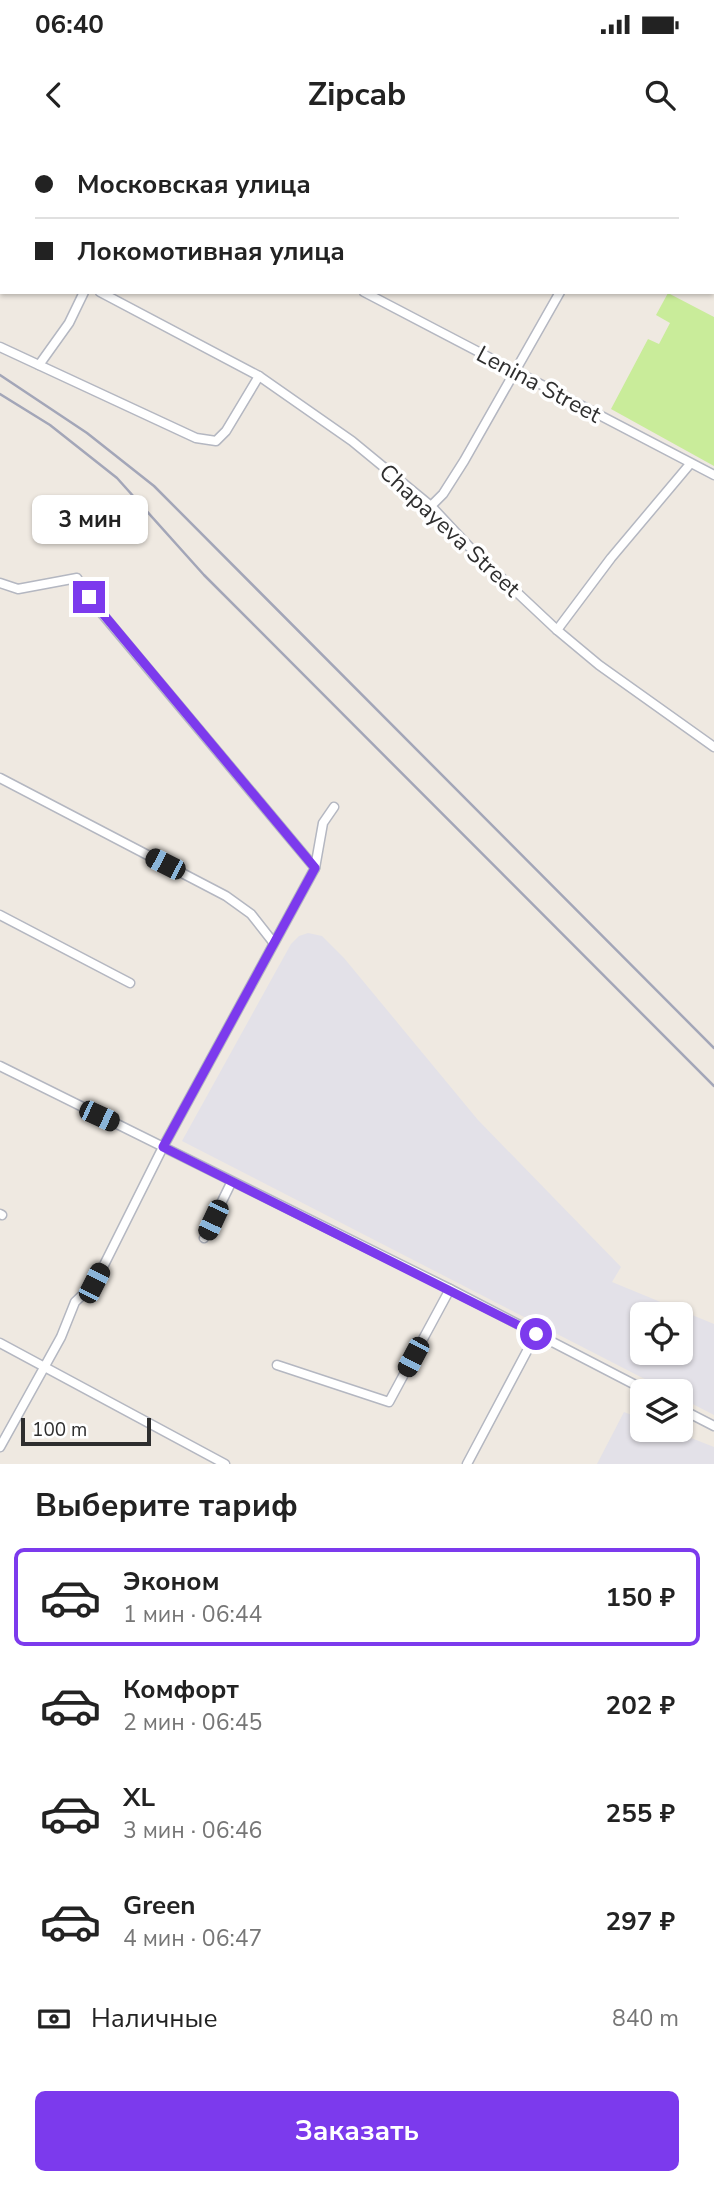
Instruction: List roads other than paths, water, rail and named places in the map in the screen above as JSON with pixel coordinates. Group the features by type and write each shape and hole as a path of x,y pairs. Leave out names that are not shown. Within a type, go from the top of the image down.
{"street":[{"path":"39,365 69,323 83,294"},
{"name":"Chapayeva Street","path":"104,294 259,376 352,441 431,506 476,554 599,666 714,747"},
{"name":"Lenina Street","path":"368,294 714,475"},
{"path":"431,506 443,494 506,383 517,372 559,294"},
{"path":"0,347 196,438 216,441 226,431 259,376"},
{"path":"557,630 611,558 690,464"},
{"path":"0,583 18,589 77,578 89,597 315,868"},
{"path":"0,778 226,896 251,914 273,942"},
{"path":"0,1447 61,1337 75,1302 94,1283 163,1147 315,868 323,823 334,807"},
{"path":"0,915 130,983"},
{"path":"0,1066 231,1183 450,1289 630,1382"},
{"path":"204,1238 231,1183"},
{"path":"277,1365 389,1402 450,1289"},
{"path":"467,1464 536,1334"},
{"path":"0,1343 42,1368 225,1464"},
{"path":"693,1415 714,1426"}],"railway":[{"path":"0,375 87,433 154,486 714,1048"},
{"path":"0,394 50,425 117,478 204,575 714,1086"}]}
